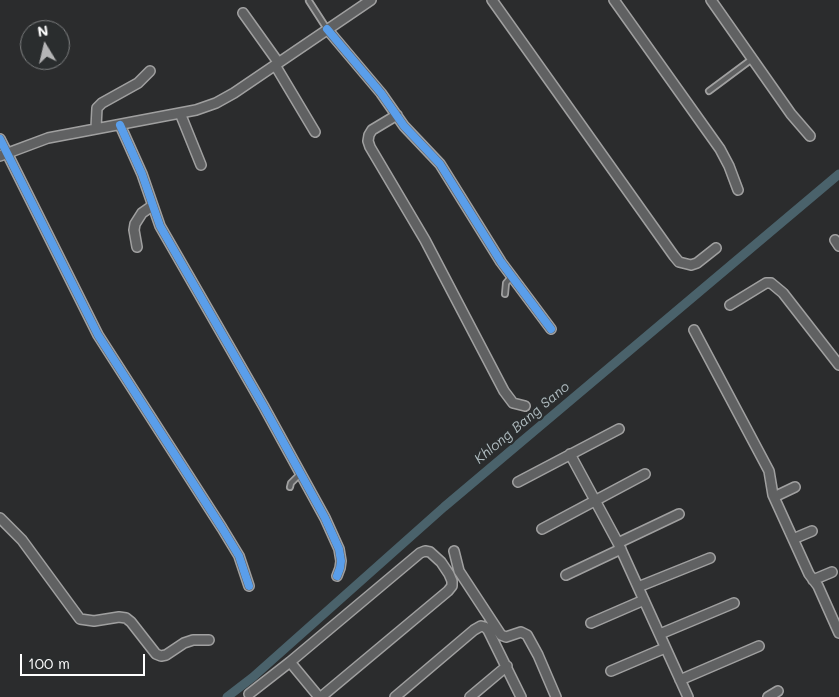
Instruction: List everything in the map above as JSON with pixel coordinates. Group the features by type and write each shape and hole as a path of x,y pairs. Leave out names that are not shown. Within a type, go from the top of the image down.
{"street":[{"path":"3,155 48,138 120,125 216,103 371,0"},
{"path":"492,0 674,256 685,265 691,265 716,248"},
{"path":"614,0 720,149 738,190"},
{"path":"711,0 792,114 810,136"},
{"path":"243,13 276,64 315,132"},
{"path":"328,29 381,93 404,126 440,164 490,245 551,329"},
{"path":"96,128 97,108 138,82 150,71"},
{"path":"180,112 201,164"},
{"path":"397,115 372,130 368,141 370,147 425,240 504,391 513,402 525,406"},
{"path":"120,125 142,174 160,226 264,406 339,549 341,561 337,576"},
{"path":"0,139 3,155 98,334 239,556 249,586"},
{"path":"137,247 134,230 135,224 142,214 152,206"},
{"path":"730,305 763,285 771,283 839,365"},
{"path":"694,330 769,471 774,497 809,574 818,586 836,621 839,633"},
{"path":"518,482 619,429"},
{"path":"570,454 620,546 686,696"},
{"path":"542,530 645,474"},
{"path":"774,497 795,487"},
{"path":"566,575 679,514"},
{"path":"0,518 22,540 80,619 94,622 119,617 126,618 156,654 161,656 193,640 209,640"},
{"path":"793,539 812,531"},
{"path":"454,551 460,571 501,635 506,637 521,632 527,635 556,697"},
{"path":"249,694 420,553 430,552 441,562 452,581 452,586 448,591 320,697 290,662"},
{"path":"638,587 710,558"},
{"path":"813,580 832,572"},
{"path":"591,623 644,600"},
{"path":"660,634 734,603"},
{"path":"395,697 481,626 488,630 521,697"},
{"path":"680,680 759,646"},
{"path":"611,671 665,648"},
{"path":"470,697 506,666"},
{"path":"768,697 778,691"}],"lane":[{"path":"309,1 328,29"},
{"path":"709,91 752,59"},
{"path":"505,294 506,283 512,276"},
{"path":"290,487 293,480 300,474"}],"waterway":[{"name":"Khlong Bang Sano","path":"227,697 253,677 444,507 839,174"}],"cycle path":[{"path":"327,29 381,93 404,126 440,164 501,262 551,329"},
{"path":"120,125 142,174 160,226 325,518 339,549 341,561 337,576"},
{"path":"0,139 98,335 239,556 249,586"}]}
